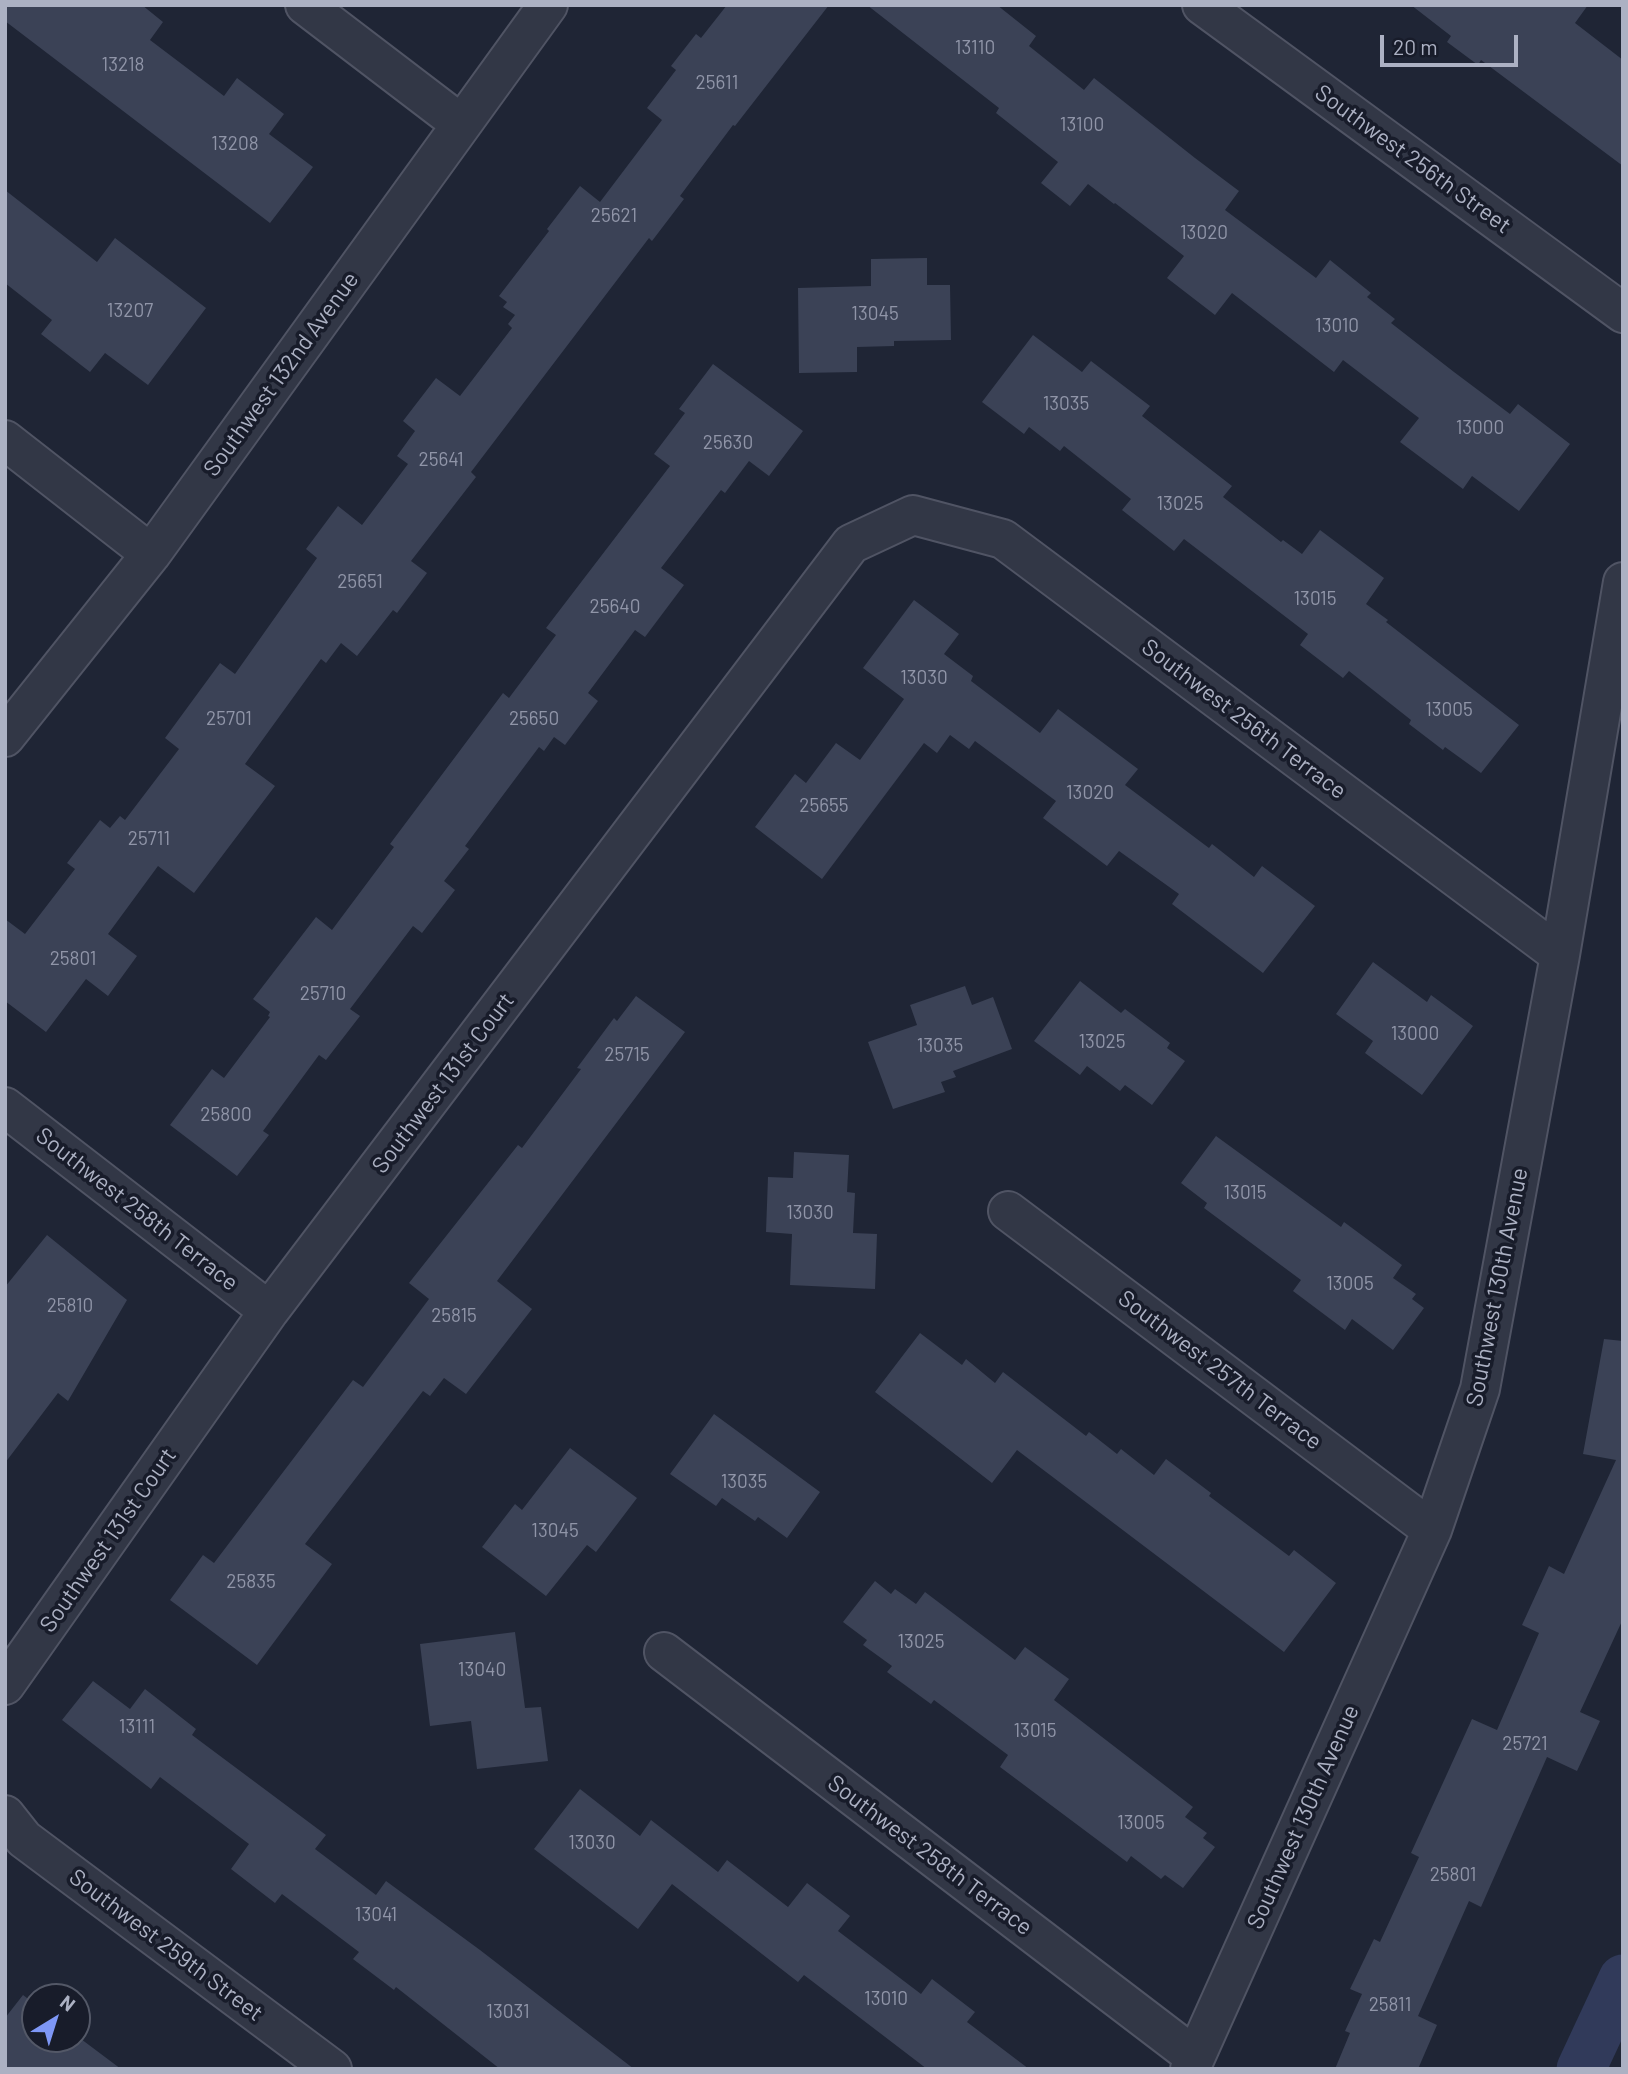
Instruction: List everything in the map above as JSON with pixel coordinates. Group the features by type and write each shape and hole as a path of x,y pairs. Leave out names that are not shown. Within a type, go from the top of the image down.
{"street":[{"path":"305,5 461,124"},
{"name":"Southwest 132nd Avenue","path":"5,737 151,554 548,5"},
{"name":"Southwest 256th Street","path":"1202,5 1623,313"},
{"path":"5,440 151,554"},
{"name":"Southwest 256th Terrace","path":"913,515 1003,539 1560,955"},
{"name":"Southwest 131st Court","path":"5,1685 269,1311 851,544 913,515"},
{"name":"Southwest 130th Avenue","path":"1192,2063 1432,1530 1480,1389 1560,955 1623,582"},
{"name":"Southwest 258th Terrace","path":"5,1107 269,1311"},
{"name":"Southwest 257th Terrace","path":"1008,1211 1432,1530"},
{"name":"Southwest 258th Terrace","path":"664,1652 1192,2063"},
{"name":"Southwest 259th Street","path":"5,1815 24,1839 332,2069"}],"building":[{"path":"5,5 142,5 163,22 150,40 224,96 237,78 284,114 269,134 313,167 270,223 5,21"},
{"path":"727,5 829,5 735,126 733,125 680,196 684,199 652,241 649,238 471,472 476,477 411,561 427,573 397,613 393,610 357,656 341,643 326,663 321,659 245,764 275,786 194,893 158,866 108,934 137,956 108,996 86,979 46,1032 5,1001 5,919 25,934 75,869 67,863 100,820 110,828 120,816 125,820 179,749 165,738 220,663 235,674 317,558 306,549 338,506 362,525 408,464 397,456 415,431 403,421 436,378 460,396 512,328 508,324 515,315 503,307 507,302 499,296 580,186 600,202 662,120 647,108 676,70 671,66 696,34 701,38"},
{"path":"867,5 997,5 1036,36 1029,46 1084,90 1094,78 1239,191 1225,210 1316,278 1330,260 1371,293 1367,297 1395,319 1391,323 1454,372 1510,414 1518,404 1570,444 1519,511 1472,476 1463,489 1400,442 1419,418 1343,360 1334,372 1232,293 1215,315 1167,278 1184,256 1115,203 1088,184 1070,206 1041,183 1058,162 996,113 999,108"},
{"path":"1411,5 1588,5 1575,23 1623,60 1623,166 1481,60 1478,65 1447,42 1451,36"},
{"path":"5,190 97,262 115,238 206,308 148,385 105,353 90,372 41,334 52,320 5,283"},
{"path":"927,258 927,285 950,285 951,340 894,341 894,346 857,347 857,372 799,373 798,288 871,286 871,259"},
{"path":"1033,335 1082,372 1091,361 1150,406 1142,416 1232,486 1223,497 1281,542 1283,540 1302,554 1320,530 1384,578 1366,604 1519,725 1481,773 1445,747 1443,750 1409,724 1411,720 1349,671 1343,678 1300,645 1308,634 1184,539 1174,551 1122,510 1131,499 1064,446 1060,451 1029,427 1024,434 982,402"},
{"path":"713,364 803,431 769,476 749,461 725,493 721,490 661,568 684,585 645,637 635,630 588,693 598,701 565,745 554,737 544,751 539,747 465,846 469,849 444,881 455,890 422,933 413,926 350,1009 360,1016 326,1060 319,1055 263,1131 269,1135 237,1176 170,1125 212,1069 224,1078 270,1017 270,1012 253,999 316,917 332,930 394,847 390,844 503,693 509,698 556,635 546,628 670,466 654,454 685,413 679,409"},
{"path":"914,600 959,634 944,654 973,676 971,681 1040,733 1058,709 1138,769 1125,785 1209,848 1212,844 1254,877 1262,866 1315,906 1263,973 1172,904 1179,894 1119,851 1107,866 1043,818 1056,801 975,741 969,749 950,735 937,753 924,743 822,879 755,827 795,774 806,783 836,743 860,760 904,699 863,668"},
{"path":"1373,962 1427,1002 1431,995 1473,1026 1422,1095 1365,1053 1373,1041 1336,1014"},
{"path":"1080,981 1121,1013 1125,1009 1170,1043 1167,1048 1185,1061 1152,1105 1125,1085 1120,1091 1087,1066 1080,1075 1034,1041"},
{"path":"965,986 972,1005 993,997 1012,1049 953,1071 956,1077 941,1082 945,1092 893,1109 868,1042 917,1025 910,1005"},
{"path":"636,996 685,1032 497,1281 532,1309 466,1394 444,1378 430,1396 423,1391 305,1544 332,1564 257,1665 170,1600 203,1555 214,1563 353,1380 363,1387 429,1299 409,1283 518,1145 522,1148 581,1069 577,1068 614,1018 617,1021"},
{"path":"1216,1136 1341,1227 1344,1222 1402,1265 1393,1278 1416,1294 1412,1299 1424,1308 1393,1350 1352,1319 1345,1330 1293,1291 1301,1280 1204,1208 1207,1203 1181,1183"},
{"path":"794,1152 849,1155 847,1192 855,1193 853,1233 877,1234 875,1289 790,1285 792,1234 766,1232 768,1177 793,1178"},
{"path":"47,1235 127,1300 68,1401 58,1393 5,1463 5,1287"},
{"path":"920,1333 962,1365 966,1359 995,1383 1003,1372 1086,1436 1089,1432 1117,1454 1121,1449 1154,1475 1166,1459 1211,1493 1209,1496 1289,1556 1294,1550 1336,1583 1284,1652 1017,1450 992,1483 875,1392"},
{"path":"1604,1339 1623,1341 1623,1619 1580,1712 1600,1721 1577,1771 1547,1757 1481,1907 1469,1901 1418,2016 1437,2025 1418,2069 1335,2069 1350,2033 1345,2031 1362,1994 1350,1989 1374,1939 1380,1942 1419,1857 1411,1853 1472,1719 1497,1730 1539,1633 1522,1625 1549,1566 1564,1574 1616,1460 1583,1454"},
{"path":"714,1414 820,1492 787,1538 758,1517 755,1521 722,1498 716,1506 670,1474"},
{"path":"570,1448 637,1498 596,1552 587,1545 546,1596 482,1547 515,1504 522,1510"},
{"path":"875,1581 891,1594 895,1589 916,1604 925,1592 1015,1660 1025,1647 1069,1679 1054,1700 1193,1807 1185,1817 1207,1833 1203,1838 1215,1847 1183,1888 1165,1875 1161,1879 1131,1856 1127,1862 1000,1767 1008,1755 934,1700 931,1704 887,1672 892,1666 863,1645 867,1640 843,1622"},
{"path":"515,1632 525,1708 541,1707 548,1761 477,1769 471,1721 430,1726 420,1644"},
{"path":"93,1681 130,1709 145,1689 196,1729 192,1735 326,1835 315,1849 376,1895 386,1881 634,2069 500,2069 396,1987 394,1990 353,1959 359,1952 282,1894 275,1903 231,1869 249,1844 160,1777 151,1789 62,1720"},
{"path":"580,1789 640,1836 651,1820 718,1872 727,1860 788,1907 807,1883 850,1916 838,1931 921,1994 932,1979 975,2012 967,2022 1029,2069 927,2069 804,1975 798,1982 672,1884 638,1929 534,1849"},
{"path":"21,1998 21,2053 91,2053 91,2046 121,2069 5,2069 5,2018"}],"waterway":[{"path":"1581,2069 1623,1979"}]}
